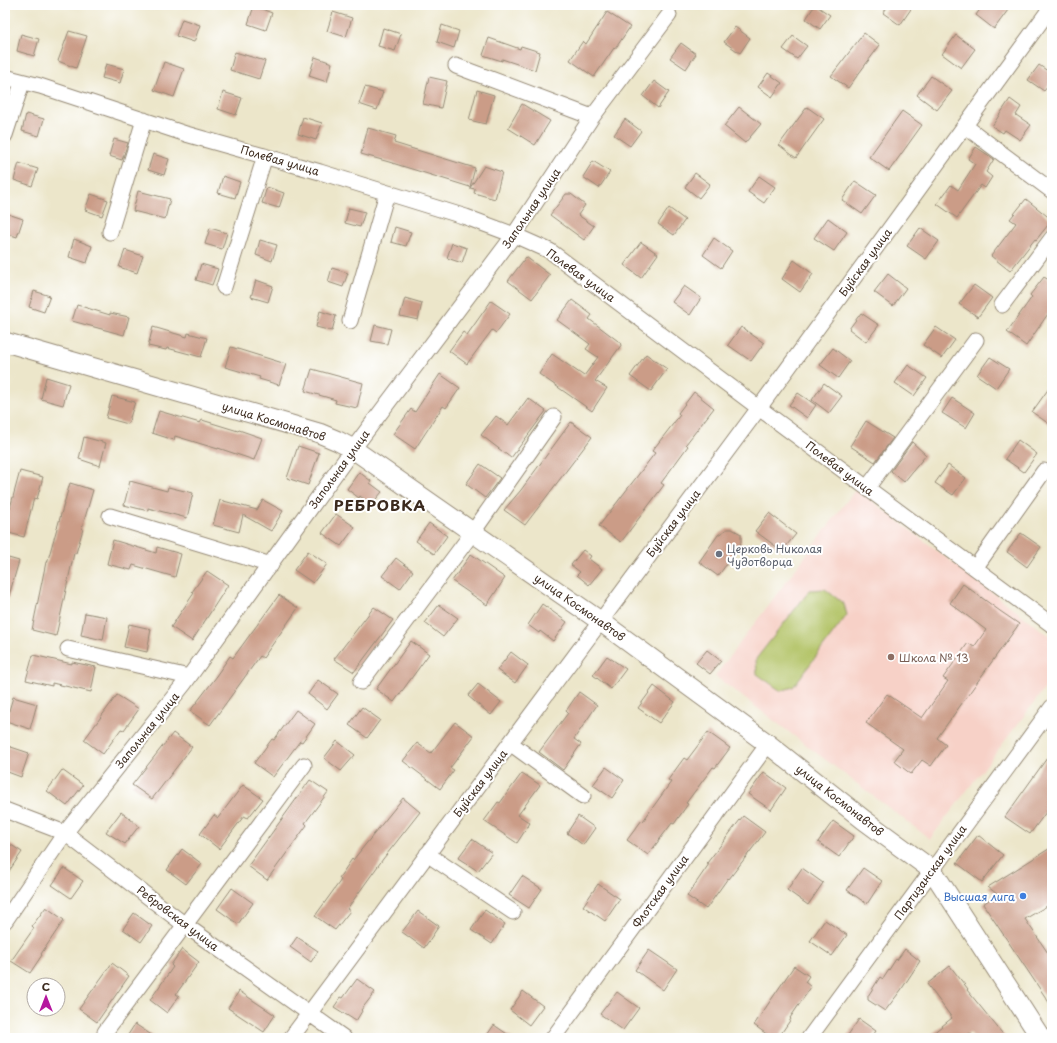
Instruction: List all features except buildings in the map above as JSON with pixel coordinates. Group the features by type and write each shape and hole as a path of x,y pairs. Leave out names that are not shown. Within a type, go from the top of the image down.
{"street":[{"name":"Буйская улица","path":"291,1038 759,408 1052,6"},
{"name":"Запольная улица","path":"5,921 65,833 189,677 353,449 514,234 592,117 670,15"},
{"path":"456,66 592,117"},
{"name":"Полевая улица","path":"5,78 40,86 186,134 266,156 466,217 514,234 550,251 1052,625"},
{"path":"5,135 22,82"},
{"path":"110,232 144,120"},
{"path":"965,126 1052,191"},
{"path":"224,287 266,156"},
{"path":"350,321 387,193"},
{"path":"1002,305 1052,238"},
{"path":"867,488 976,340"},
{"name":"улица Космонавтов","path":"5,342 319,433 353,449 600,621 768,744 864,820 932,870 1041,1038"},
{"path":"361,682 473,532 554,417"},
{"path":"976,568 1044,472"},
{"path":"110,516 271,565"},
{"path":"68,649 189,677"},
{"name":"Партизанская улица","path":"809,1038 1052,707"},
{"path":"510,743 583,796"},
{"name":"Флотская улица","path":"553,1038 768,744"},
{"path":"105,1032 304,765"},
{"name":"Ребровская улица","path":"5,810 65,833 185,924 344,1038"},
{"path":"427,854 513,912"}],"shaded area":[{"name":"Школа № 13","path":"856,489 1052,638 1052,679 930,839 715,676"}],"green space":[{"path":"825,589 844,604 847,615 793,687 781,691 757,674 756,659 810,590"}],"place":[{"name":"Церковь Николая Чудотворца","path":"719,554"},
{"name":"Школа № 13","path":"891,657"},
{"name":"Высшая лига","path":"1023,896"}],"district":[{"name":"РЕБРОВКА","path":"380,504"}]}
